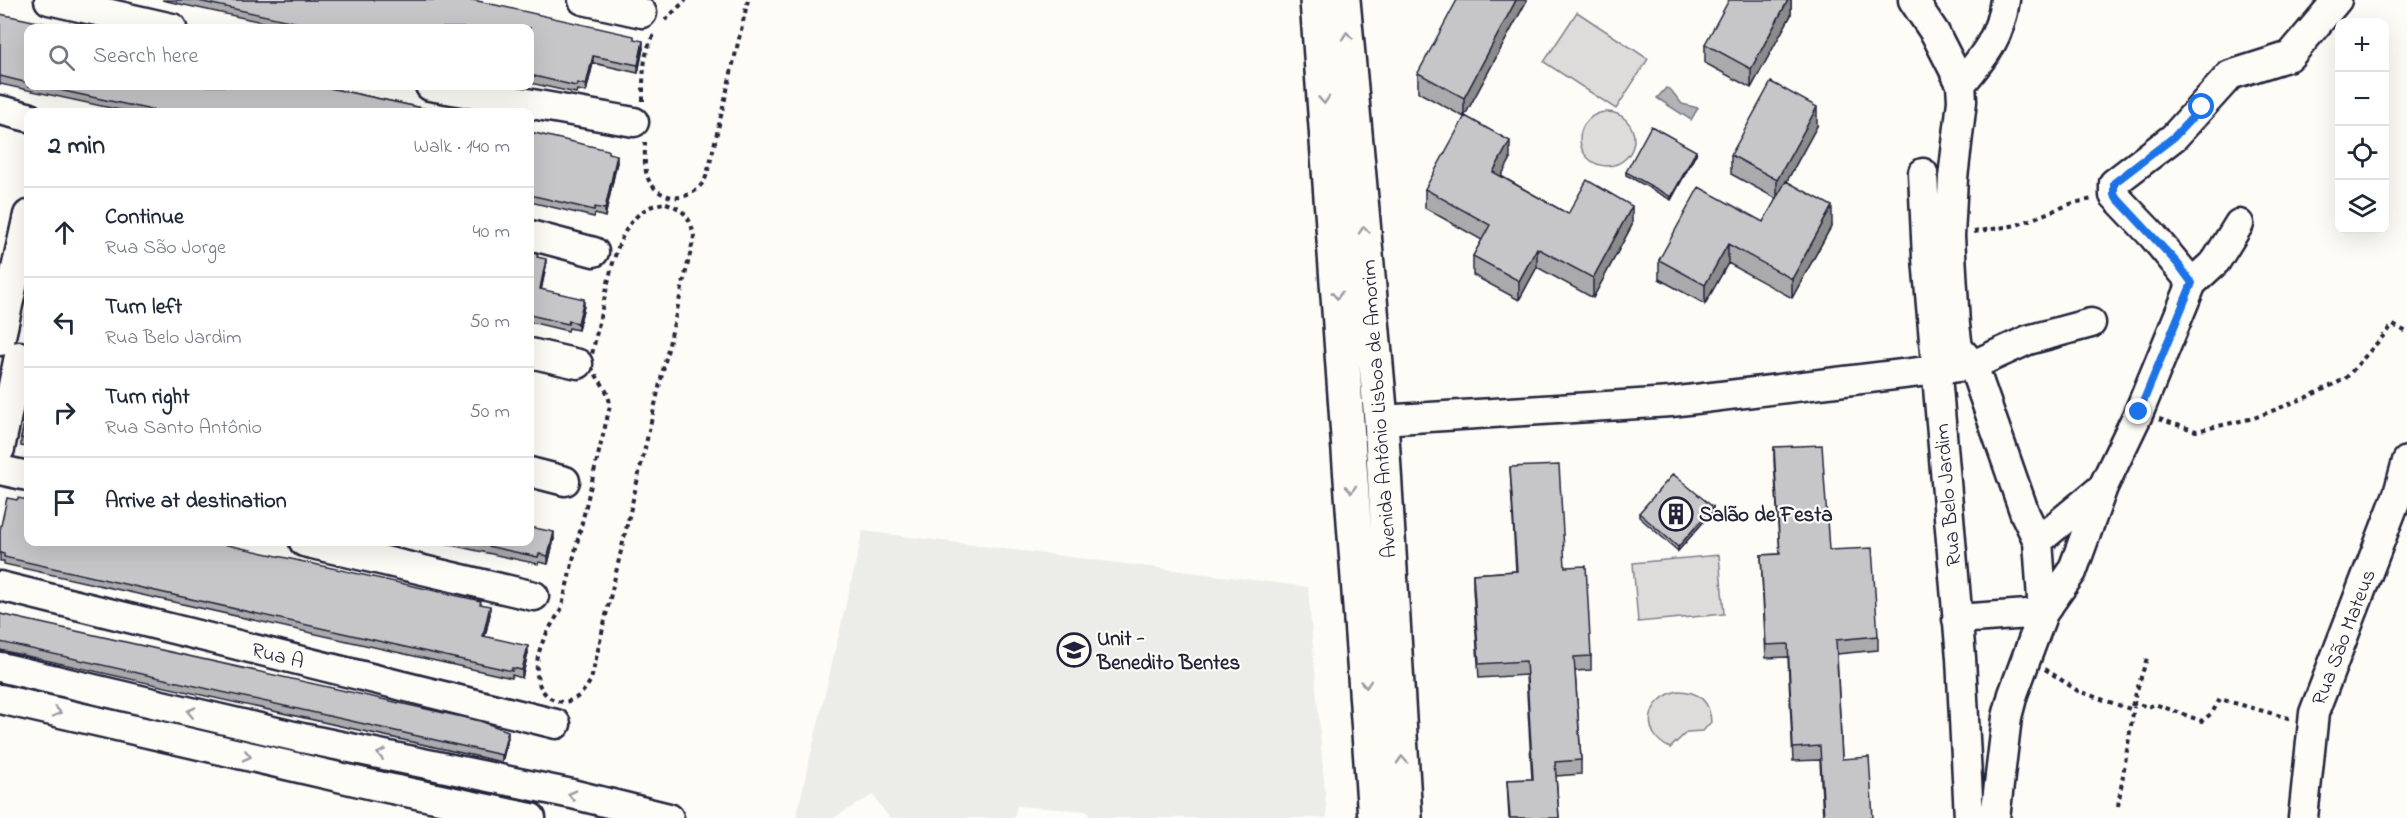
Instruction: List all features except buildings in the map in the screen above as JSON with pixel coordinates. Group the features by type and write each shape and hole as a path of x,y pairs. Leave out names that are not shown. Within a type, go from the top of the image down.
{"main road":[{"name":"Avenida Antônio Lisboa de Amorim","path":"1317,0 1375,818"},
{"name":"Avenida Antônio Lisboa de Amorim","path":"1343,0 1381,420 1405,818"}],"street":[{"path":"583,0 653,22"},
{"path":"1913,0 1935,33 1961,84 1962,101 1953,178 1950,236 1958,348 1973,365 2025,514 2038,541 2043,613"},
{"path":"1961,84 1989,50 2002,22 2005,0"},
{"path":"2192,283 2159,243 2114,195 2114,183 2174,137 2230,75 2290,56 2337,0"},
{"path":"67,2 156,24"},
{"path":"454,90 641,121"},
{"name":"Rua Belo Jardim","path":"1923,173 1927,258 1957,620 1969,818"},
{"path":"1995,818 2007,717 2013,694 2043,613 2072,572 2103,487 2139,412 2192,283 2216,261 2239,224"},
{"path":"534,236 594,252"},
{"path":"0,449 24,252"},
{"path":"1381,420 1671,402 1973,365 2028,340 2091,323"},
{"path":"534,354 578,364"},
{"name":"Rua São Mateus","path":"2303,818 2312,724 2332,665 2398,494 2407,461"},
{"path":"0,470 24,475"},
{"path":"534,473 565,481"},
{"path":"2038,541 2103,487"},
{"path":"321,546 534,596"},
{"name":"Rua A","path":"0,586 556,724"},
{"path":"1957,620 2043,613"},
{"path":"0,667 302,738 572,794 669,818"},
{"path":"0,699 372,785 531,818"}],"path":[{"path":"686,0 653,22 643,75 641,121 646,170 650,183 663,194 677,198 691,194 704,181 748,0"},
{"path":"1950,236 2018,225 2073,203 2114,195"},
{"path":"666,203 685,213 692,224 694,237 591,680 584,691 573,700 559,702 547,697 540,688 537,676 538,656 545,636 561,610 610,406 609,394 594,374 590,363 614,255 618,243 634,219 644,209 655,204 666,203"},
{"path":"2139,412 2196,430 2254,418 2305,398 2344,379 2393,325 2407,332"},
{"path":"2027,657 2078,691 2130,709"},
{"path":"2130,709 2147,658"},
{"path":"2134,704 2148,707 2155,704 2202,721 2212,713 2220,699 2312,724"},
{"path":"2130,709 2134,704"},
{"path":"2118,806 2134,704"}],"shaded area":[{"path":"1577,12 1648,59 1616,109 1544,62"},
{"path":"1666,88 1671,90 1682,104 1698,108 1691,120 1657,98"},
{"path":"1602,112 1612,112 1622,116 1630,124 1634,139 1630,154 1622,162 1612,166 1602,166 1592,162 1584,154 1580,144 1580,134 1584,124 1592,116"},
{"name":"Unit - Benedito Bentes","path":"863,531 1308,587 1327,818 1090,818 1088,811 1017,806 1014,818 889,818 873,795 833,818 796,818"},
{"path":"1719,555 1724,614 1638,622 1633,563"},
{"path":"1678,691 1692,693 1702,699 1706,703 1711,722 1703,731 1687,732 1670,748 1660,742 1654,734 1651,716 1659,701"}],"place":[{"name":"Salão de Festa","path":"1676,514"},
{"name":"Unit - Benedito Bentes","path":"1074,650"}],"route":[{"path":"2139,412 2192,283 2178,264 2114,195 2114,183 2174,137 2202,107"}]}
